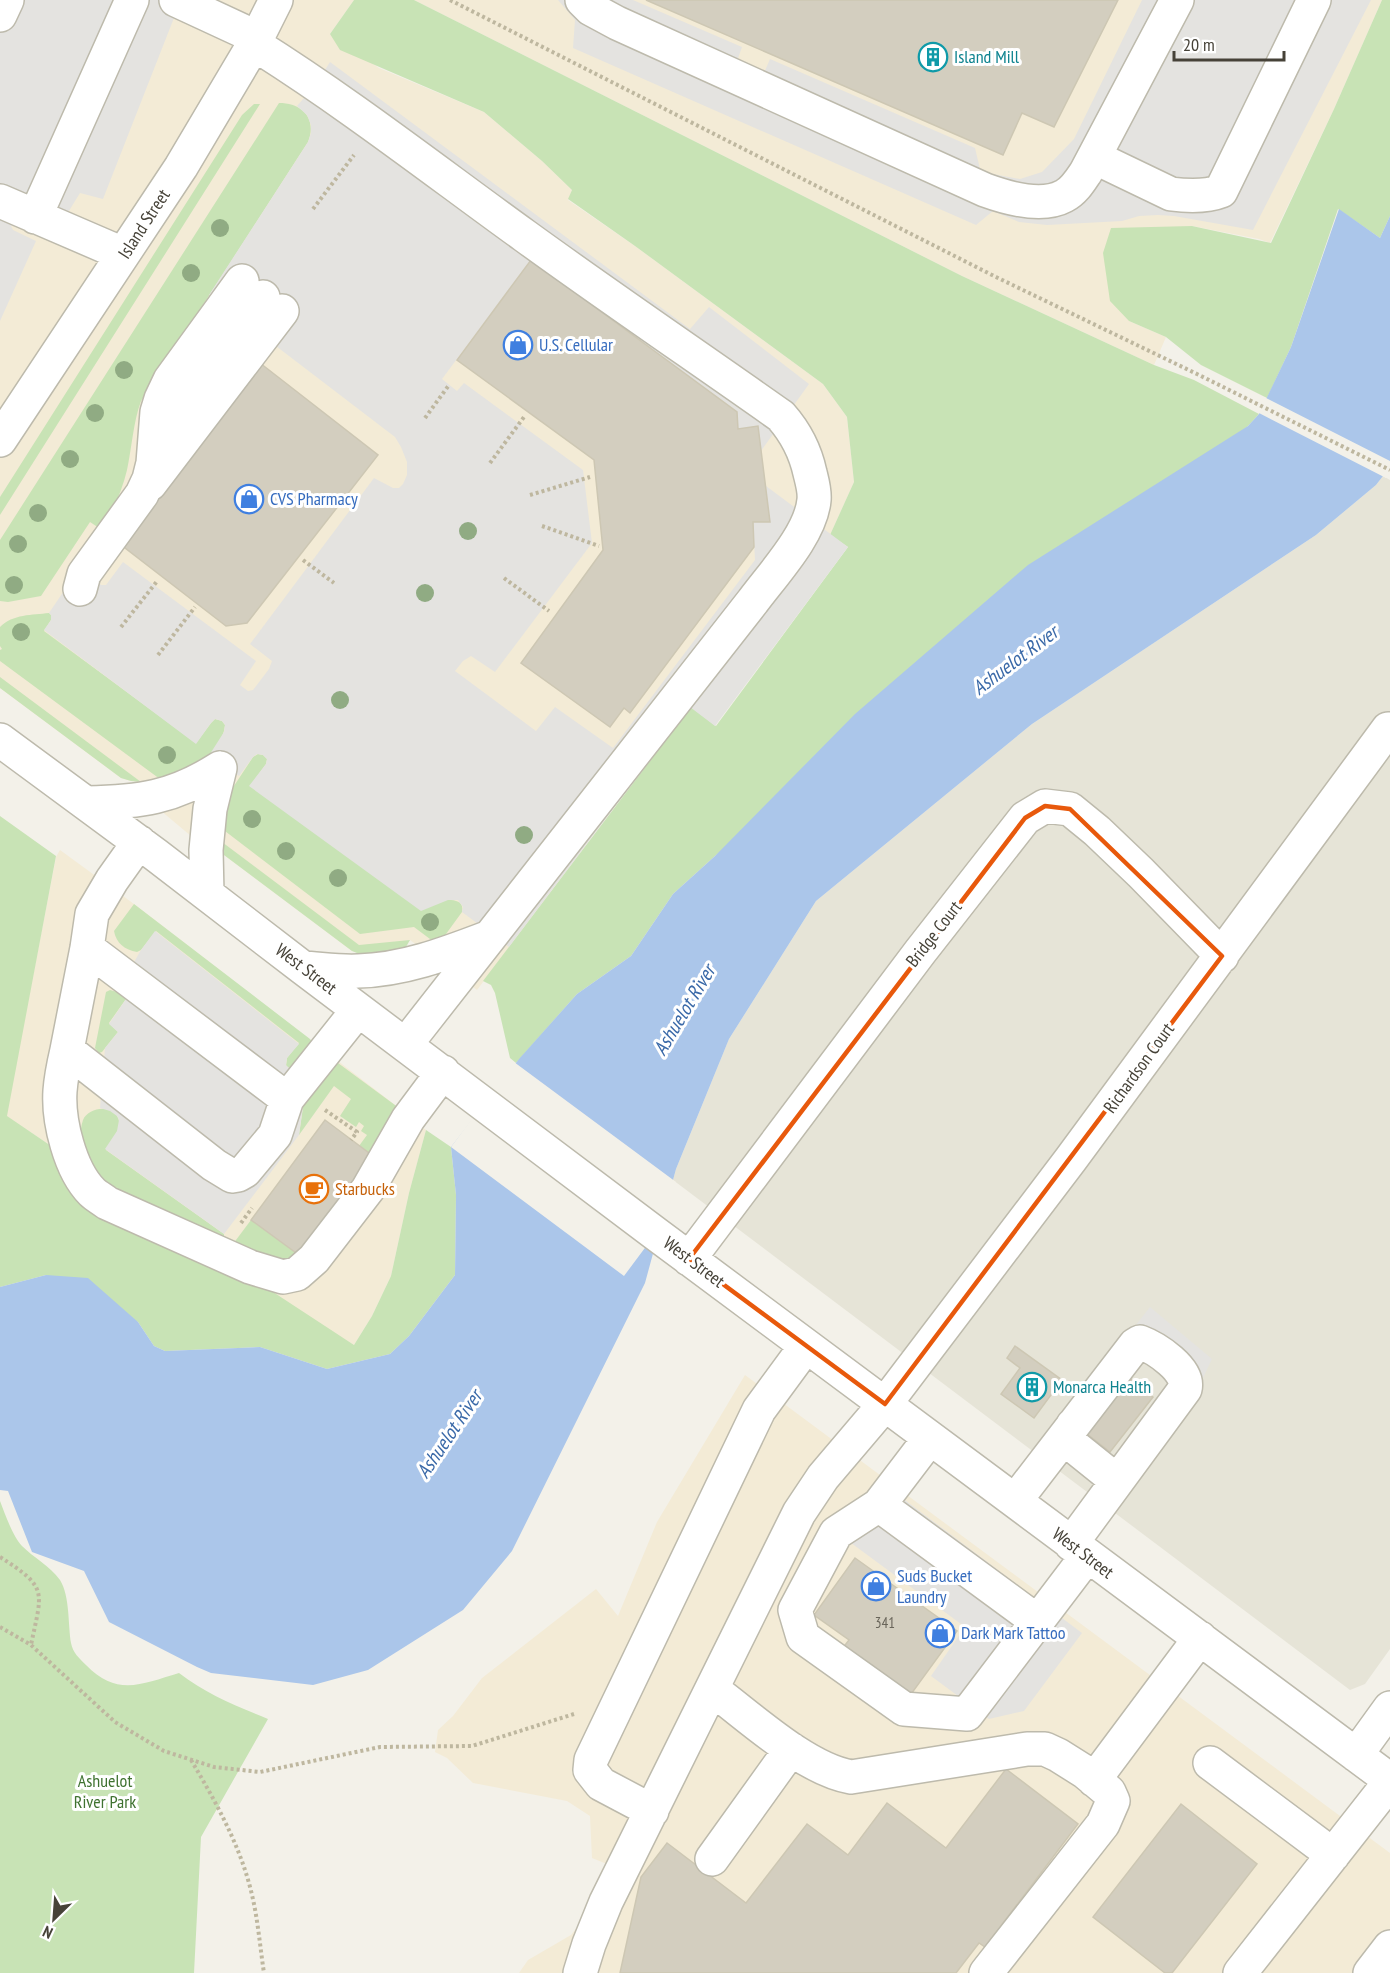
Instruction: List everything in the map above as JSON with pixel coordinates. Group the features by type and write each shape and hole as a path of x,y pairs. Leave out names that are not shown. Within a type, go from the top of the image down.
{"street":[{"path":"0,15 7,0"},
{"path":"35,217 132,0"},
{"path":"176,0 256,41 526,237 781,416 793,430 802,446 813,486 814,498 811,515 803,533 753,601 406,1044"},
{"name":"Island Street","path":"0,440 181,167 256,41 276,0"},
{"path":"582,0 591,9 617,23 1005,198 1049,201 1064,197 1076,188 1177,0"},
{"path":"1094,157 1171,194 1213,194 1221,191 1314,0"},
{"path":"0,201 123,254"},
{"path":"80,589 84,574 142,494 262,296 170,380 161,399 154,440 153,463 142,494"},
{"name":"Richardson Court","path":"580,1973 606,1902 800,1514 823,1477 885,1404 1064,1168 1388,729"},
{"name":"West Street","path":"0,740 139,842 656,1234 1390,1781"},
{"path":"86,803 153,798 197,782 220,768 210,809 206,850 207,894"},
{"name":"Bridge Court","path":"690,1259 920,952 1025,818 1045,806 1070,809 1097,831 1221,956"},
{"path":"139,842 92,914 60,1092 61,1118 67,1147 79,1173 91,1191 107,1203 250,1267 283,1277 297,1274 314,1259 368,1189 408,1119 443,1072"},
{"path":"303,968 358,971 404,966 443,955 487,938"},
{"path":"87,948 287,1099"},
{"path":"67,1050 214,1165 232,1176 245,1171 270,1144 279,1126 287,1099 358,1010"},
{"path":"930,1437 879,1505 836,1533 795,1610 803,1637 904,1709 967,1714 1037,1621 1117,1481 1181,1395 1186,1383 1182,1372 1147,1344 1140,1342 1135,1345 1015,1501"},
{"path":"652,1811 601,1784 590,1770 591,1760 759,1410 807,1346"},
{"path":"1072,1425 1068,1435 1071,1444 1117,1481"},
{"path":"879,1505 1037,1621"},
{"path":"1094,1780 1200,1638"},
{"path":"712,1689 791,1749 829,1770 851,1777 1027,1749 1045,1749 1058,1755 1109,1792 1113,1801 1103,1824 986,1973"},
{"path":"1356,1755 1390,1708"},
{"path":"712,1859 791,1749"},
{"path":"1210,1763 1333,1855"},
{"path":"1240,1973 1390,1781"},
{"path":"1370,1973 1390,1947"}],"path":[{"path":"450,0 996,277 1390,470"},
{"path":"313,209 375,126"},
{"path":"425,418 449,385"},
{"path":"490,463 524,417"},
{"path":"530,495 590,477"},
{"path":"542,526 599,546"},
{"path":"303,560 334,583"},
{"path":"504,578 549,611"},
{"path":"121,627 158,580"},
{"path":"159,655 195,607"},
{"path":"0,1557 26,1574 38,1588 40,1600 31,1645"},
{"path":"0,1627 31,1645 115,1722 164,1751 214,1767 260,1772 380,1748 472,1746 588,1710 622,1695"},
{"path":"191,1760 212,1795 232,1837 252,1894 264,1973"}],"highlighted area":[{"path":"1045,806 1070,809 1222,956 885,1404 689,1259 1025,818"}],"shaded area":[{"path":"0,0 354,0 330,34 379,68 484,112 542,161 572,190 568,200 635,246 823,384 847,417 854,482 830,535 848,547 690,707 477,990 410,940 352,951 220,852 210,852 160,810 164,799 141,782 121,778 0,688"},
{"path":"0,0 181,0 103,199 80,193 59,227 12,224 13,230 36,241 0,321"},
{"path":"414,0 1382,0 1334,109 1270,243 1192,226 1129,321 1166,337 1154,365 962,276"},
{"path":"558,0 633,0 742,47 737,61 764,73 770,59 975,148 980,169 1020,179 1042,172 1074,139 1142,0 1371,0 1253,230 1158,215 1139,216 1122,221 1047,225 1019,222 993,211 976,225 573,48 575,20"},
{"path":"330,62 690,329 709,307 809,384 761,451 758,427 738,429 737,412 531,260 442,379 457,391 464,383 583,470 592,543 495,672 471,656 463,661 455,671 536,731 555,707 613,748 755,560 753,522 770,522 766,486 848,547 715,726 690,707 509,947 462,912 463,907 458,900 448,900 421,911 249,786 266,764 267,759 257,754 239,776 210,754 224,732 225,725 222,721 215,719 196,744 44,630 51,620 49,613 97,542 97,581 101,585 106,585 123,562 256,661 240,685 248,691 253,690 269,669 272,661 250,644 374,478 393,488 399,488 403,484 407,475 407,462 395,437 209,295 308,142 311,125 307,115 297,106 316,84"},
{"path":"1383,476 1390,480 1390,1649 1365,1684 1350,1690 673,1180 729,1039 816,901 1032,724 1316,535 1376,485"},
{"path":"60,850 134,904 426,1130 409,1193 391,1276 372,1316 354,1345 6,1116 56,857"},
{"path":"155,931 299,1044 287,1058 286,1065 294,1069 307,1094 299,1135 224,1234 105,1149 117,1131 119,1120 110,1111 100,1108 105,1048 118,1032 109,1024 126,999 117,992 141,950"},
{"path":"1150,1307 1212,1359 1195,1395 1121,1344"},
{"path":"745,1375 1390,1853 1390,1973 519,1973 528,1960 571,1935 592,1908 612,1866 592,1858 590,1816 567,1801 473,1783 447,1758 435,1752 438,1730 453,1716 482,1678 596,1589 618,1616 657,1522"},
{"path":"882,1483 1082,1633 1024,1711 989,1719 931,1676 965,1627 843,1537"}],"green space":[{"path":"354,0 414,0 962,276 1154,365 1194,380 1259,414 1248,426 715,856 673,894 631,956 577,994 516,1063 510,1058 495,993 491,985 483,981 691,707 716,726 848,547 830,535 854,482 847,417 823,384 568,199 572,190 542,161 484,112 340,50 330,34"},
{"path":"1382,0 1390,0 1390,216 1380,238 1338,209 1291,347 1267,398 1201,365 1166,337 1129,321 1110,301 1103,253 1111,228 1192,226 1271,243"},
{"path":"279,103 295,106 306,114 311,126 308,142 141,401 125,478 106,523 102,530 90,522 41,596 8,602 0,601 0,540"},
{"path":"254,104 260,104 0,515 0,497 242,115"},
{"path":"49,613 51,620 44,631 196,743 215,719 222,721 225,725 218,745 203,761 168,785 0,661 0,650 2,649 0,627 17,617"},
{"path":"0,677 141,782 121,778 0,688"},
{"path":"258,754 267,759 266,764 250,786 448,900 461,904 462,912 438,945 414,927 360,934 221,828 230,792 253,757"},
{"path":"0,816 56,856 7,1116 82,1167 80,1137 83,1120 86,1115 96,1110 113,1112 117,1116 119,1125 106,1150 224,1234 224,1238 157,1216 354,1345 372,1316 391,1276 409,1193 426,1130 451,1147 456,1195 455,1275 409,1336 390,1354 327,1369 260,1347 165,1351 154,1346 138,1322 46,1275 0,1287"},
{"path":"218,839 359,945 410,940 403,952 367,957 352,951 220,852"},
{"path":"134,904 310,1039 314,1045 294,1069 286,1066 287,1058 299,1043 156,931 137,952 122,945 114,931"},
{"path":"110,990 126,999 109,1023 118,1032 99,1053 95,1048 106,992"},
{"path":"338,1063 399,1108 377,1159 359,1146 367,1135 361,1131 364,1126 359,1122 356,1127 340,1116 351,1099 334,1086 299,1135 303,1107 308,1094"},
{"path":"251,1220 303,1258 297,1265 230,1248"},
{"name":"Ashuelot River Park","path":"0,1501 19,1542 52,1570 60,1580 67,1602 72,1647 79,1658 97,1675 108,1681 130,1685 179,1673 211,1693 268,1719 201,1837 194,1973 0,1973"}],"water":[{"name":"Ashuelot River","path":"1339,209 1380,238 1390,216 1390,467 1376,485 1316,535 1032,724 816,901 729,1039 676,1169 645,1283 512,1551 463,1610 368,1670 313,1685 211,1673 109,1622 84,1571 32,1552 8,1491 0,1490 0,1287 46,1275 88,1278 138,1322 154,1346 165,1351 260,1347 327,1369 390,1354 409,1336 455,1275 456,1195 451,1147 519,1059 577,994 631,956 673,894 715,856 855,714 1028,565 1248,426 1259,414 1291,347"}],"pier":[{"path":"1264,397 1390,461 1390,472 1386,478 1257,412"},
{"path":"514,1062 676,1182 665,1221 624,1276 451,1147"}],"building":[{"name":"Island Mill","path":"646,0 1118,0 1054,127 1022,113 1003,155"},
{"path":"531,260 737,412 738,429 758,426 770,522 753,522 754,547 630,713 624,708 610,727 521,663 603,550 594,460 457,360"},
{"name":"CVS Pharmacy","path":"260,363 378,455 247,623 226,626 120,544"},
{"name":"Starbucks","path":"325,1120 377,1159 303,1258 251,1220"},
{"name":"Monarca Health","path":"1015,1346 1062,1380 1034,1418 1001,1394 1020,1368 1007,1358"},
{"path":"1126,1375 1153,1397 1110,1452 1082,1430"},
{"path":"855,1558 957,1631 906,1701 839,1653 849,1640 814,1615"},
{"path":"1006,1769 1078,1824 985,1947 979,1943 956,1973 620,1973 641,1877 667,1843 746,1903 807,1824 848,1855 887,1803 946,1848"},
{"path":"1181,1804 1257,1864 1172,1973 1165,1973 1093,1917"}],"place":[{"name":"Island Mill","path":"933,57"},
{"name":"U.S. Cellular","path":"518,345"},
{"name":"CVS Pharmacy","path":"249,499"},
{"name":"Starbucks","path":"314,1189"},
{"name":"Monarca Health","path":"1032,1387"},
{"name":"Suds Bucket Laundry","path":"876,1586"},
{"name":"Dark Mark Tattoo","path":"940,1633"}]}
